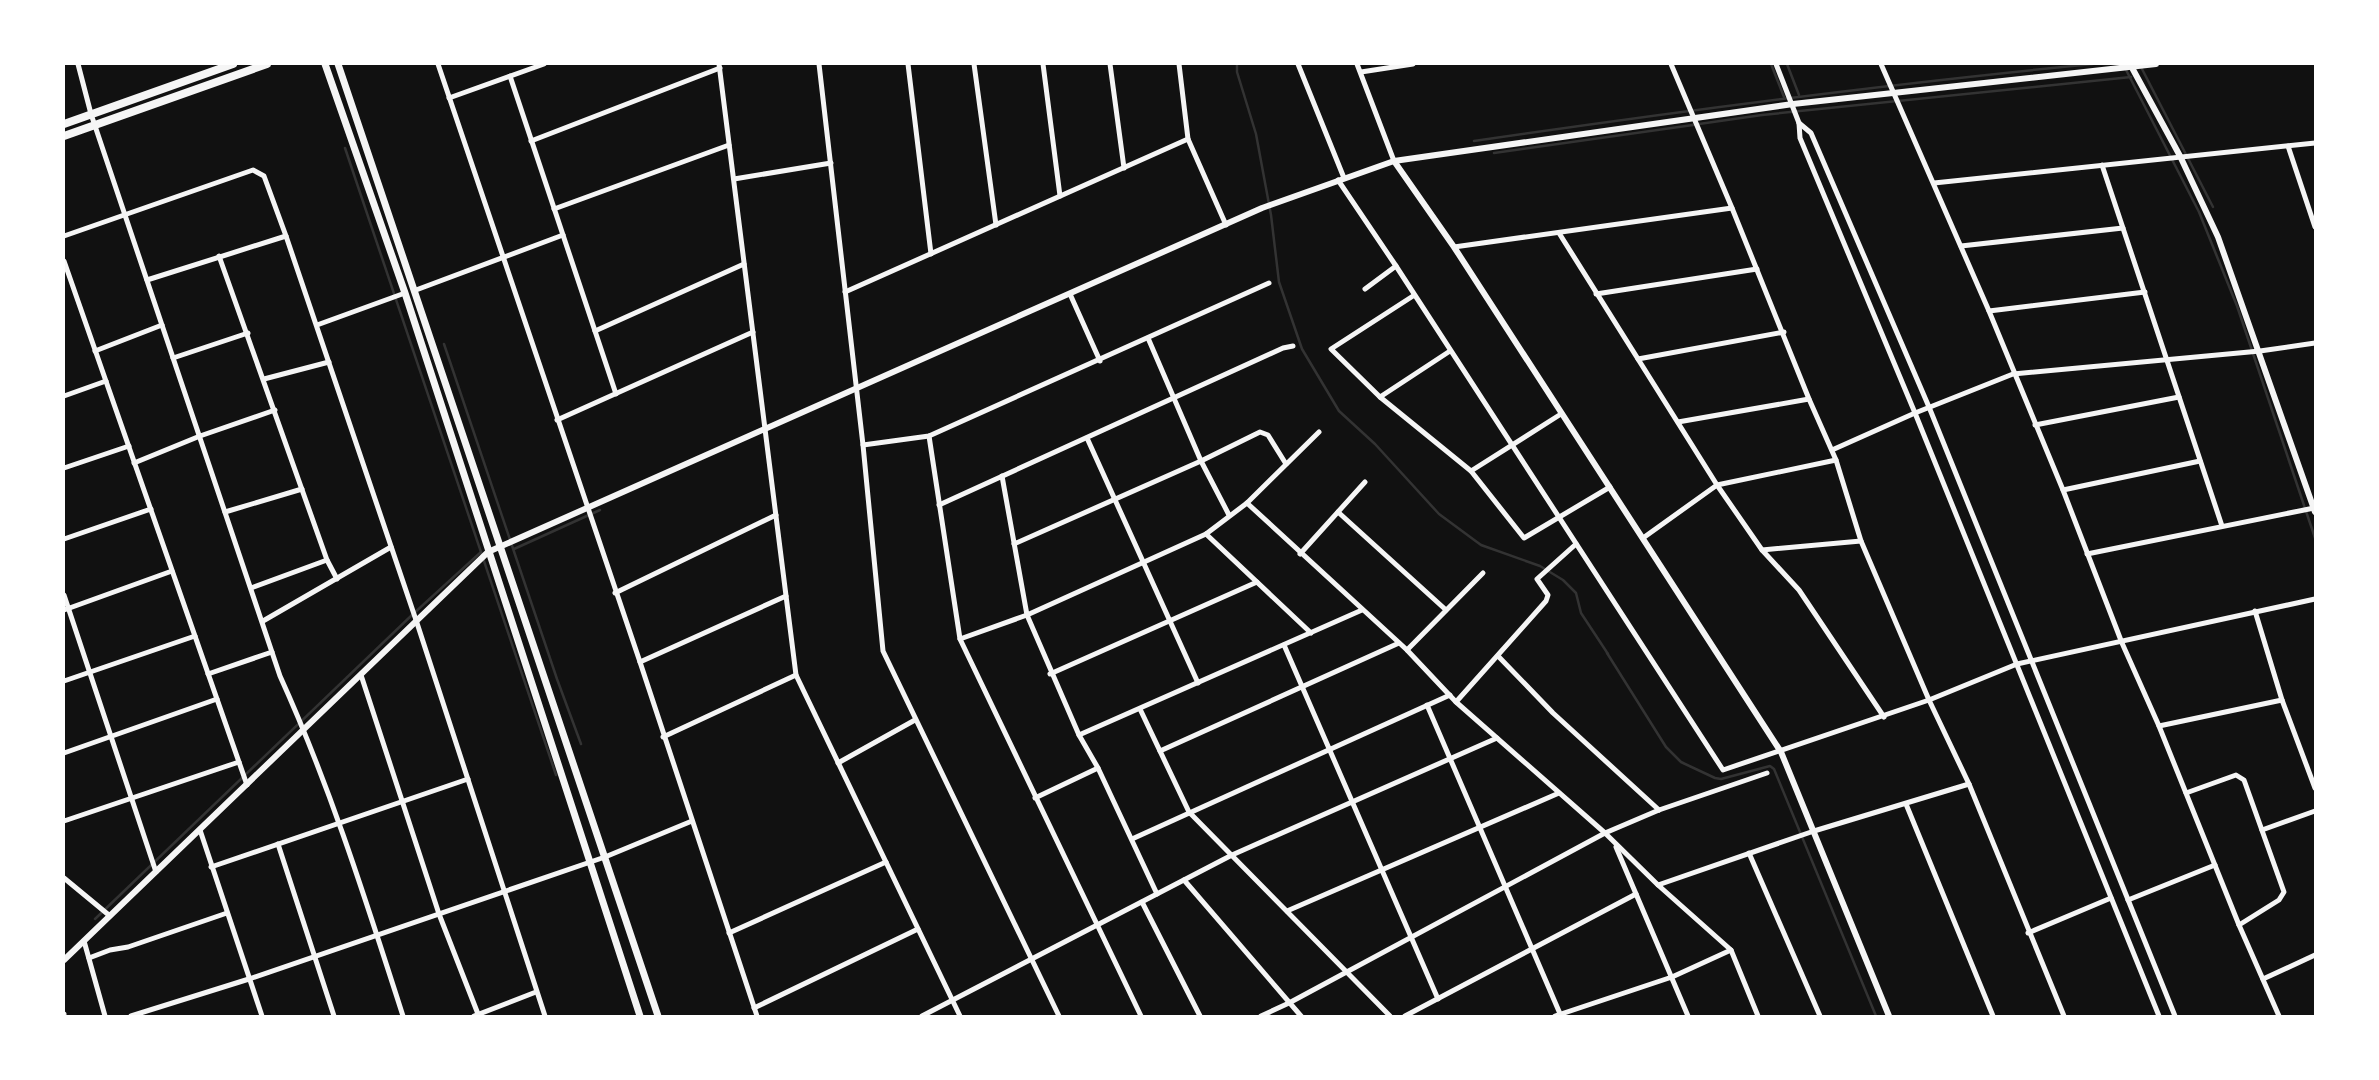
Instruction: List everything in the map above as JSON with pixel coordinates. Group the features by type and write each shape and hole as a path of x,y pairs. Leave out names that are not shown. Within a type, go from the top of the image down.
{"main road":[{"path":"64,124 231,64"},
{"path":"64,136 267,64"},
{"path":"325,64 404,293 640,1016"},
{"path":"338,64 416,290 500,547 658,1016"}],"street":[{"path":"78,64 91,114 272,652 305,729 340,823 403,1016"},
{"path":"438,64 615,593 640,662 757,1016"},
{"path":"450,98 544,64"},
{"path":"819,64 863,445 883,651 1059,1016"},
{"path":"908,64 931,254"},
{"path":"974,64 996,225"},
{"path":"1044,64 1060,196"},
{"path":"1110,64 1124,168"},
{"path":"1179,64 1188,139 1226,225"},
{"path":"1298,64 1341,179 1413,296 1559,516 1723,770 1884,717 2017,664 2122,643 2255,611 2315,599"},
{"path":"1357,64 1394,161 1454,247 1781,752 1810,832 1889,1016"},
{"path":"1361,72 1414,64"},
{"path":"1671,64 1836,460 1861,541 1929,700 1969,784 2064,1016"},
{"path":"1776,64 1793,104 1799,123 1800,138 1915,413 2159,1016"},
{"path":"1881,64 1961,246 2063,490 2122,643 2160,726 2239,925 2279,1016"},
{"path":"64,960 417,623 488,552 1262,208 1394,161 1793,104 2130,65 2156,64"},
{"path":"2087,554 2222,526 2315,510 2218,237 2180,156 2130,65"},
{"path":"531,141 719,66 796,676 960,1016"},
{"path":"510,76 616,394"},
{"path":"1799,123 1811,133 1929,407 2175,1016"},
{"path":"845,292 1188,139"},
{"path":"1934,183 2315,143"},
{"path":"554,209 729,145"},
{"path":"2288,146 2314,219 2315,227"},
{"path":"734,179 831,163"},
{"path":"2102,165 2222,526"},
{"path":"64,236 253,170 264,176 417,623 545,1016"},
{"path":"1454,247 1732,208"},
{"path":"1961,246 2123,228"},
{"path":"1559,233 1717,485 1762,550 1798,590 1884,717"},
{"path":"416,290 563,235"},
{"path":"147,280 286,236"},
{"path":"219,256 248,333 327,560 338,579"},
{"path":"64,261 247,785"},
{"path":"595,331 744,264"},
{"path":"1364,289 1396,266"},
{"path":"1596,294 1757,269"},
{"path":"863,445 929,436 1100,361 1269,283"},
{"path":"1988,311 2145,292"},
{"path":"316,325 404,293"},
{"path":"1070,294 1100,361"},
{"path":"1413,296 1330,349 1380,397 1471,470 1524,538 1610,487"},
{"path":"95,351 162,325"},
{"path":"557,420 753,332"},
{"path":"1638,359 1784,332"},
{"path":"174,358 248,333"},
{"path":"1148,338 1173,399 1229,515"},
{"path":"1832,450 1929,407 2013,374 2260,351 2315,343"},
{"path":"939,505 1283,348 1293,346"},
{"path":"1380,397 1450,352"},
{"path":"264,379 329,362"},
{"path":"64,396 106,381"},
{"path":"2035,425 2179,397"},
{"path":"1678,422 1809,399"},
{"path":"134,462 200,436 275,410"},
{"path":"1471,470 1561,414"},
{"path":"1014,544 1202,461 1260,432 1268,435 1286,464"},
{"path":"960,639 1026,615 1206,534 1229,515 1248,503 1319,432"},
{"path":"929,436 960,639 1141,1016"},
{"path":"1087,438 1198,683"},
{"path":"64,468 128,446"},
{"path":"1643,538 1717,485 1836,460"},
{"path":"2063,490 2200,461"},
{"path":"1002,476 1026,615 1050,674 1079,735 1098,768 1157,894"},
{"path":"1300,554 1365,482"},
{"path":"225,512 302,489"},
{"path":"1248,503 1300,554 1407,650 1456,702 1605,833 1658,885 1732,950 1758,1016"},
{"path":"64,539 150,509"},
{"path":"1338,512 1446,610"},
{"path":"615,593 776,515"},
{"path":"1206,534 1311,633"},
{"path":"1762,550 1861,541"},
{"path":"1456,702 1546,601 1548,595 1537,579 1550,565 1576,544"},
{"path":"263,621 391,547"},
{"path":"251,588 327,560"},
{"path":"66,609 172,571"},
{"path":"1407,650 1483,573"},
{"path":"1050,674 1257,582"},
{"path":"64,596 66,609 156,872"},
{"path":"640,662 786,596"},
{"path":"1079,735 1362,610"},
{"path":"2255,611 2282,700 2315,788"},
{"path":"64,681 195,636"},
{"path":"1160,751 1399,643"},
{"path":"1284,645 1438,998"},
{"path":"208,674 272,652"},
{"path":"1498,656 1553,713 1659,810"},
{"path":"361,675 439,914 476,1015 536,992"},
{"path":"663,736 796,676"},
{"path":"1132,839 1450,696"},
{"path":"64,753 217,699"},
{"path":"2160,726 2282,700"},
{"path":"1427,706 1532,948 1559,1016 1672,977 1732,950"},
{"path":"1140,709 1189,812 1390,1016"},
{"path":"838,763 915,720"},
{"path":"922,1016 1232,855 1496,738"},
{"path":"64,821 238,762"},
{"path":"1035,798 1098,768"},
{"path":"1261,1016 1346,973 1605,833 1659,810 1767,773"},
{"path":"2186,793 2236,775 2244,780 2284,892 2283,896 2239,925"},
{"path":"211,866 468,779"},
{"path":"1658,885 1810,832 1969,784"},
{"path":"1287,912 1559,793"},
{"path":"1906,804 1993,1016"},
{"path":"2262,830 2315,811"},
{"path":"131,1016 315,957 589,863 692,821"},
{"path":"200,830 262,1016"},
{"path":"278,844 334,1016"},
{"path":"1615,844 1688,1016"},
{"path":"1749,854 1820,1016"},
{"path":"729,933 886,862"},
{"path":"2128,900 2215,865"},
{"path":"64,878 110,916"},
{"path":"1184,880 1301,1016"},
{"path":"1405,1016 1636,894"},
{"path":"2028,932 2111,898"},
{"path":"1142,902 1200,1016"},
{"path":"89,958 110,950 128,948 227,913"},
{"path":"754,1008 918,929"},
{"path":"84,941 105,1016"},
{"path":"2263,979 2315,955"}],"waterway":[{"path":"1237,64 1237,72 1256,134 1271,215 1279,282 1302,349 1339,411 1375,444 1439,514 1481,545 1540,566 1563,580 1576,593 1581,613 1608,654"},
{"path":"1771,64 1784,97"},
{"path":"1787,64 1799,95"},
{"path":"1474,141 1783,99 2093,64"},
{"path":"2123,64 2199,212 2237,306 2315,538"},
{"path":"2141,67 2213,207"},
{"path":"1692,125 1762,115 2131,77"},
{"path":"1494,153 1693,125"},
{"path":"345,148 556,775"},
{"path":"444,344 557,679 581,744"},
{"path":"514,549 600,510"},
{"path":"95,919 412,615 481,552"},
{"path":"1607,653 1666,747 1681,762 1721,779 1770,766 1774,769 1876,1016"}]}
